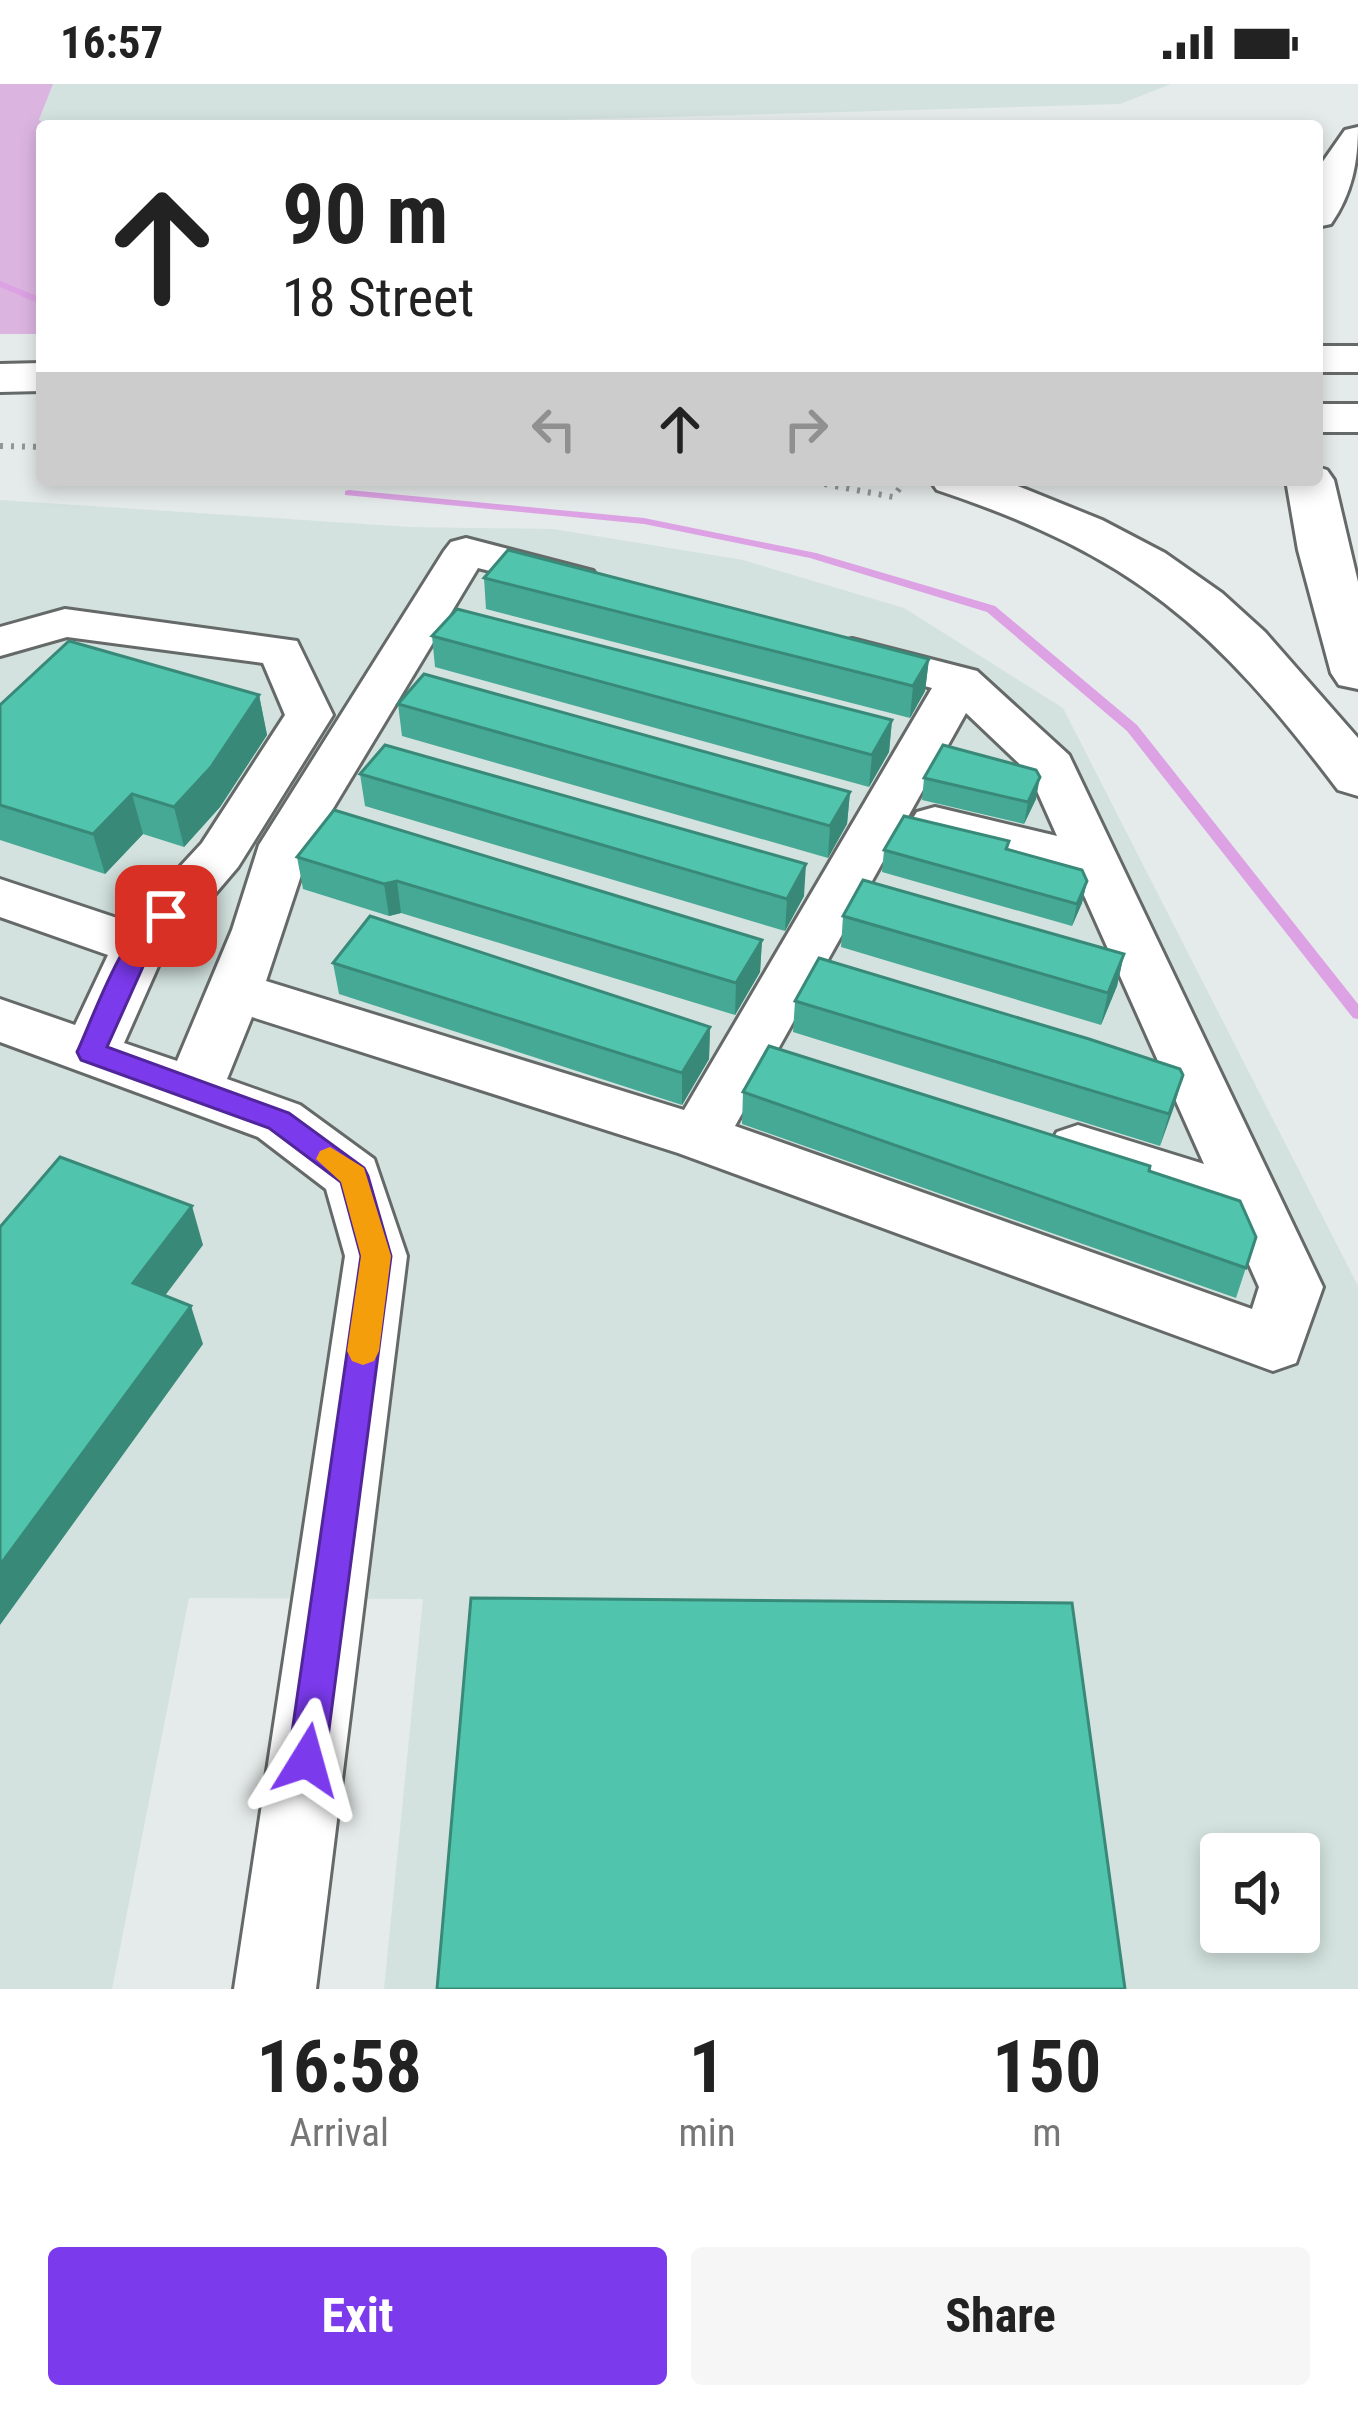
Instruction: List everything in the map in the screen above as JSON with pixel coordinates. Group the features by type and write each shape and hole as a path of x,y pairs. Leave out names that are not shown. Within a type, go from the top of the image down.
{"main road":[{"path":"1323,166 1358,136"},
{"path":"1323,201 1358,136"},
{"path":"1323,359 1358,359"},
{"path":"0,377 36,377"},
{"path":"0,412 36,412"},
{"path":"1323,418 1358,418"},
{"path":"969,486 1081,531 1202,602 1259,656 1358,777"},
{"path":"1311,486 1339,614 1358,673"}],"street":[{"path":"194,1089 260,930 285,844 329,817 450,619 466,550 623,592"},
{"path":"0,642 65,622 281,651 309,715 220,855 139,946 91,1052"},
{"path":"234,991 699,1137 1273,1344 1292,1287 1051,766 960,681 803,640"},
{"path":"699,1137 844,886 862,806 900,735 960,681"},
{"path":"862,806 1095,862"},
{"path":"0,897 139,946"},
{"path":"1073,950 1142,969"},
{"path":"0,1020 279,1120 353,1176 376,1256 275,1989"},
{"path":"1130,1059 1195,1079"},
{"path":"1025,1131 1252,1203"}],"path":[{"path":"0,446 36,447"},
{"path":"835,486 893,497 902,486"}],"shaded area":[{"path":"0,84 53,84 36,120 36,334 0,334"},
{"path":"53,84 1171,84 1120,104 559,120 39,120"},
{"path":"0,500 410,527 553,529 743,560 904,608 1063,708 1358,1286 1358,1989 384,1989 423,1599 189,1598 112,1989 0,1989"}],"building":[{"path":"508,550 929,659 913,686 484,578"},
{"path":"457,609 892,720 872,755 432,636"},
{"path":"69,641 259,695 211,767 174,807 132,794 93,834 0,805 0,705"},
{"path":"424,674 850,792 830,826 398,704"},
{"path":"385,745 806,864 787,899 360,774"},
{"path":"943,745 1036,770 1040,777 1028,802 924,778"},
{"path":"334,810 762,940 736,983 397,881 384,884 297,857"},
{"path":"904,816 1009,841 1006,849 1082,870 1087,881 1077,904 884,850"},
{"path":"863,880 1124,954 1108,993 843,916"},
{"path":"370,916 710,1027 682,1073 333,963"},
{"path":"819,958 1180,1069 1183,1075 1169,1114 795,1001"},
{"path":"769,1046 1150,1166 1149,1171 1240,1201 1256,1237 1246,1268 743,1092"},
{"path":"60,1157 192,1206 133,1283 191,1306 0,1565 0,1227"},
{"path":"471,1598 1072,1603 1125,1989 437,1989"}],"waterway":[{"path":"0,284 36,299"},
{"path":"349,493 644,521 812,555 991,609 1132,728 1358,1014"}],"slow traffic":[{"path":"330,1159 353,1176 376,1256 363,1351"}],"route":[{"path":"166,916 139,946 91,1052 279,1120 353,1176 376,1256 307,1760"}]}
